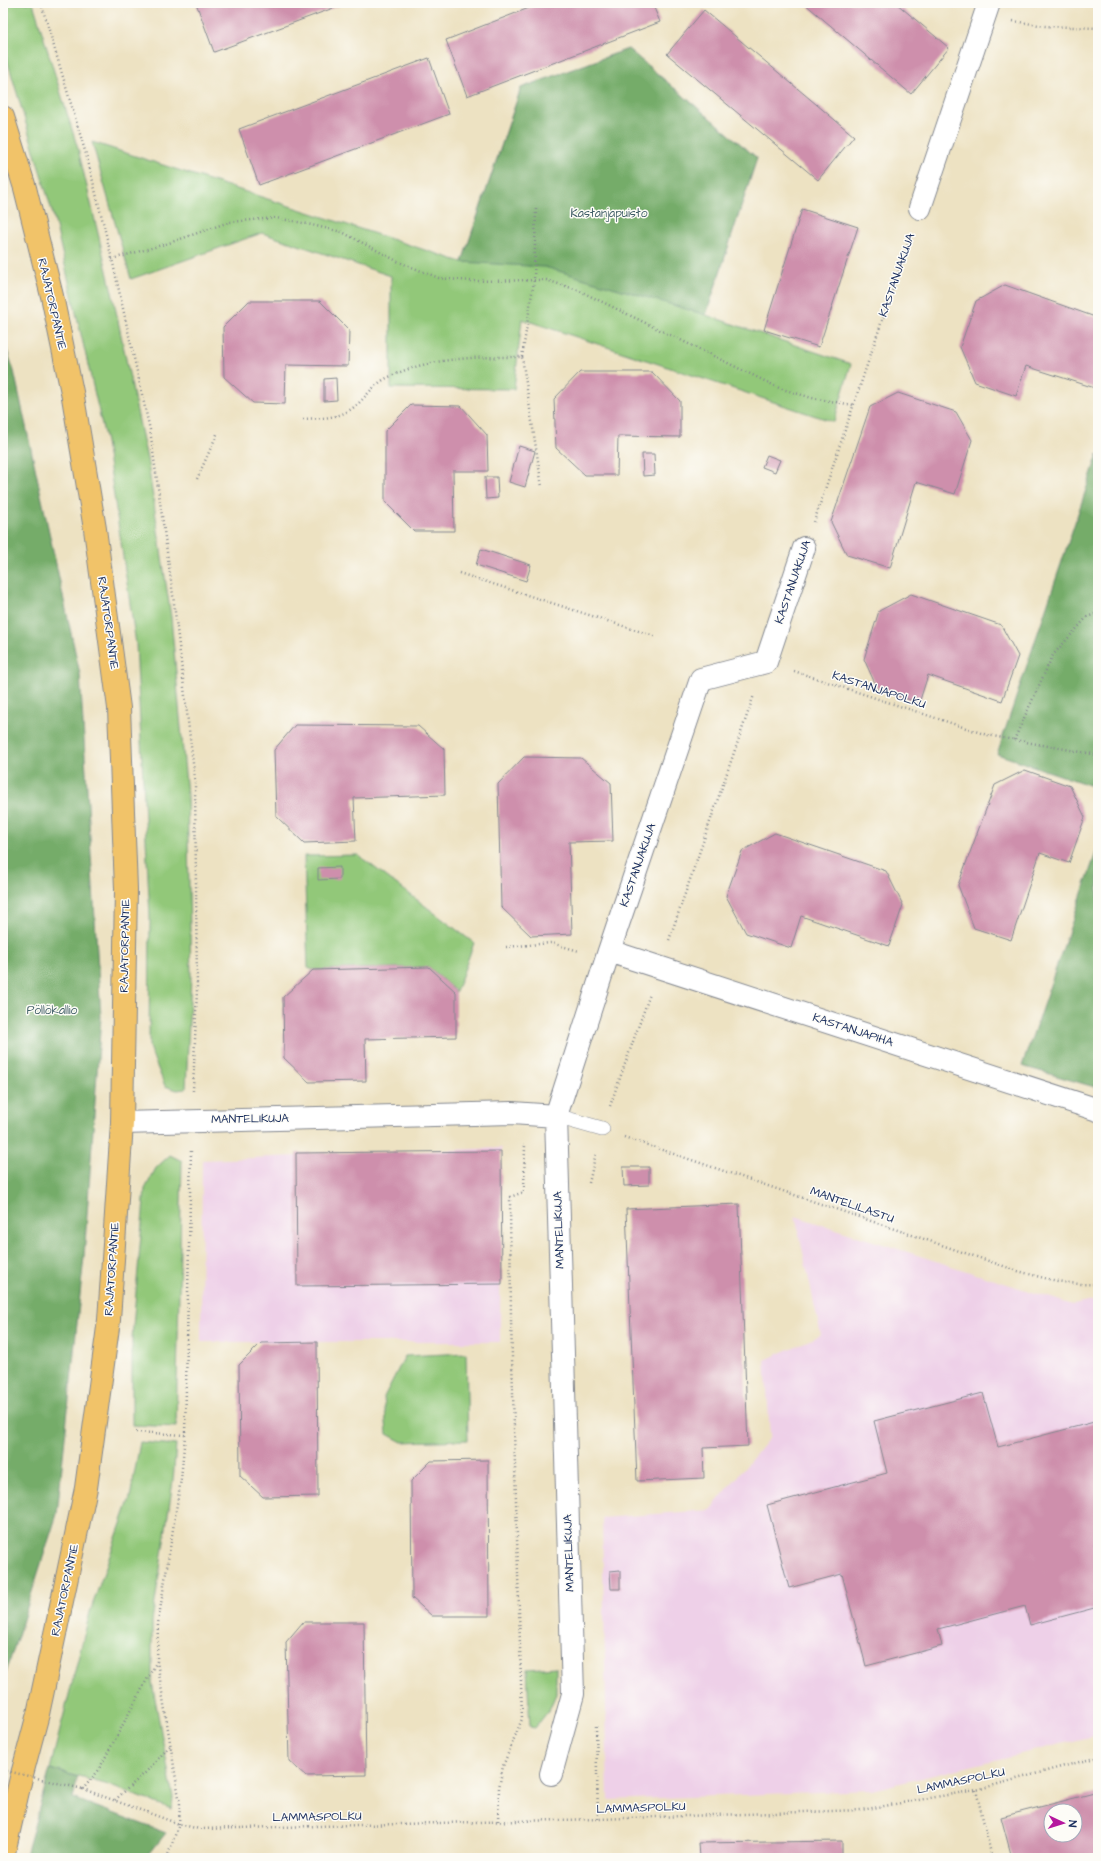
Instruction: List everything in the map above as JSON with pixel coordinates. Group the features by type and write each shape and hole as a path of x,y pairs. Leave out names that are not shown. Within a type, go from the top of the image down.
{"main road":[{"name":"RAJATORPANTIE","path":"3,117 25,188 52,296 73,397 95,529 119,708 126,889 122,1123 109,1320 86,1488 45,1685 12,1774 3,1811"},
{"name":"RAJATORPANTIE","path":"3,1857 12,1774"}],"street":[{"path":"920,208 987,10"},
{"name":"KASTANJAKUJA","path":"556,1116 609,951 701,679 766,662 804,548"},
{"name":"KASTANJAPIHA","path":"609,951 1098,1110"},
{"name":"MANTELIKUJA","path":"122,1123 512,1113 556,1116 573,1694 551,1774"}],"lane":[{"path":"556,1116 602,1129"}],"path":[{"path":"41,3 88,161 112,259 150,430 173,595 195,780 197,989 192,1121 185,1435 181,1479 158,1623 157,1661 180,1804 179,1824 167,1858"},
{"path":"987,10 1045,26 1098,28"},
{"name":"KASTANJAKUJA","path":"804,548 920,208"},
{"path":"536,209 534,280 522,357 542,487"},
{"path":"112,259 169,243 229,222 276,218 303,222 342,232 399,262 440,278 471,282 546,280 578,290 779,388 812,398 853,405"},
{"path":"303,419 332,417 349,411 383,380 414,366 448,360 491,357 522,357"},
{"path":"197,479 218,432"},
{"path":"459,573 654,636"},
{"path":"1014,740 1053,655 1087,617 1098,613"},
{"path":"602,1129 766,662"},
{"name":"KASTANJAPOLKU","path":"766,662 987,735 1098,755"},
{"path":"506,947 551,943 584,952"},
{"name":"MANTELILASTU","path":"602,1129 1018,1271 1050,1280 1083,1285 1098,1284"},
{"path":"498,1821 498,1788 503,1766 522,1719 511,1305 510,1197 524,1192 525,1145 519,1144"},
{"path":"136,1432 185,1435"},
{"path":"83,1789 98,1770 157,1661"},
{"path":"115,1800 145,1773 170,1746"},
{"name":"LAMMASPOLKU","path":"12,1774 83,1789 179,1824 199,1829 861,1810 976,1790 1098,1757"},
{"path":"976,1790 992,1858"}],"shaded area":[{"path":"501,1148 500,1342 201,1342 202,1160"},
{"path":"795,1216 1073,1305 1098,1300 1098,1735 872,1790 608,1800 602,1518 710,1510 770,1437 765,1360 821,1335"}],"green space":[{"path":"3,3 33,3 78,149 112,292 148,464 171,617 187,795 191,976 186,1089 177,1090 165,1086 149,1047 150,917 136,644 106,442 54,218 3,46"},
{"name":"Kastanjapuisto","path":"628,49 757,158 706,315 851,364 834,422 522,319 514,389 391,388 391,276 262,233 131,279 92,142 462,262 521,88"},
{"path":"628,49 757,158 706,315 545,267 462,262 521,88"},
{"name":"Pöllökallio","path":"3,338 14,371 80,674 101,1017 84,1257 57,1514 3,1682"},
{"path":"1098,454 1098,788 997,754"},
{"path":"1098,847 1098,1088 1022,1066"},
{"path":"358,855 474,943 456,992 429,967 313,970 308,968 304,856"},
{"path":"170,1155 182,1161 176,1427 132,1425 132,1338 145,1189 156,1168"},
{"path":"466,1353 468,1440 402,1442 387,1434 384,1397 405,1356"},
{"path":"140,1442 176,1445 173,1481 152,1622 152,1682 173,1797 172,1809 105,1784 50,1769 90,1612 130,1498"},
{"path":"556,1667 556,1694 549,1710 535,1728 530,1727 527,1669"},
{"path":"50,1769 78,1777 73,1798 166,1833 146,1858 25,1858"}],"building":[{"path":"196,3 347,3 214,52"},
{"path":"542,3 652,3 660,22 467,96 446,40"},
{"path":"804,3 896,3 949,48 911,94"},
{"path":"704,10 854,136 818,180 667,54"},
{"path":"429,58 449,114 259,185 239,129"},
{"path":"802,209 858,227 819,347 764,330"},
{"path":"1005,285 1098,318 1098,389 1026,366 1016,396 975,382 960,347 976,301"},
{"path":"249,301 320,301 349,330 348,366 286,365 285,404 253,403 224,377 223,327"},
{"path":"580,372 652,372 680,401 680,437 618,436 617,475 585,475 556,448 554,399"},
{"path":"336,378 337,400 324,401 324,379"},
{"path":"898,393 956,412 972,440 955,494 916,482 890,568 847,555 831,522 870,407"},
{"path":"411,405 461,406 487,435 488,471 453,471 454,531 414,531 385,502 385,431"},
{"path":"519,446 535,451 525,487 509,482"},
{"path":"642,454 654,454 655,475 643,476"},
{"path":"767,455 780,460 775,472 762,467"},
{"path":"485,477 497,477 498,498 486,499"},
{"path":"481,549 531,565 526,581 476,565"},
{"path":"911,594 1001,625 1018,656 1002,701 928,675 919,703 877,688 864,659 879,611"},
{"path":"295,725 418,726 444,749 445,795 354,798 356,841 304,843 276,816 274,750"},
{"path":"524,757 581,758 611,783 613,841 569,842 572,934 531,936 501,907 498,784"},
{"path":"1025,770 1070,786 1085,817 1069,863 1040,853 1011,940 974,928 958,885 995,785"},
{"path":"775,833 886,871 903,905 889,946 801,916 791,948 746,933 726,896 742,851"},
{"path":"340,867 340,879 318,880 318,868"},
{"path":"429,967 456,992 456,1037 365,1039 366,1081 309,1082 284,1058 283,997 313,970"},
{"path":"501,1151 502,1284 297,1286 296,1153"},
{"path":"623,1167 649,1167 649,1185 624,1186"},
{"path":"739,1204 748,1446 703,1448 704,1478 637,1481 626,1209"},
{"path":"317,1342 318,1496 263,1497 240,1476 239,1365 261,1343"},
{"path":"983,1393 998,1447 1098,1421 1098,1543 1094,1544 1098,1561 1098,1607 1030,1625 1025,1606 938,1629 942,1646 866,1666 842,1574 789,1588 767,1505 887,1473 874,1421"},
{"path":"488,1460 489,1616 432,1616 412,1598 411,1481 431,1461"},
{"path":"620,1570 620,1589 611,1589 610,1571"},
{"path":"303,1622 364,1622 366,1775 306,1776 289,1761 286,1642"},
{"path":"1098,1792 1098,1858 1012,1858 1001,1817 1043,1806 1043,1843 1083,1843 1083,1803 1055,1803"},
{"path":"842,1841 842,1858 699,1858 698,1843"}]}
